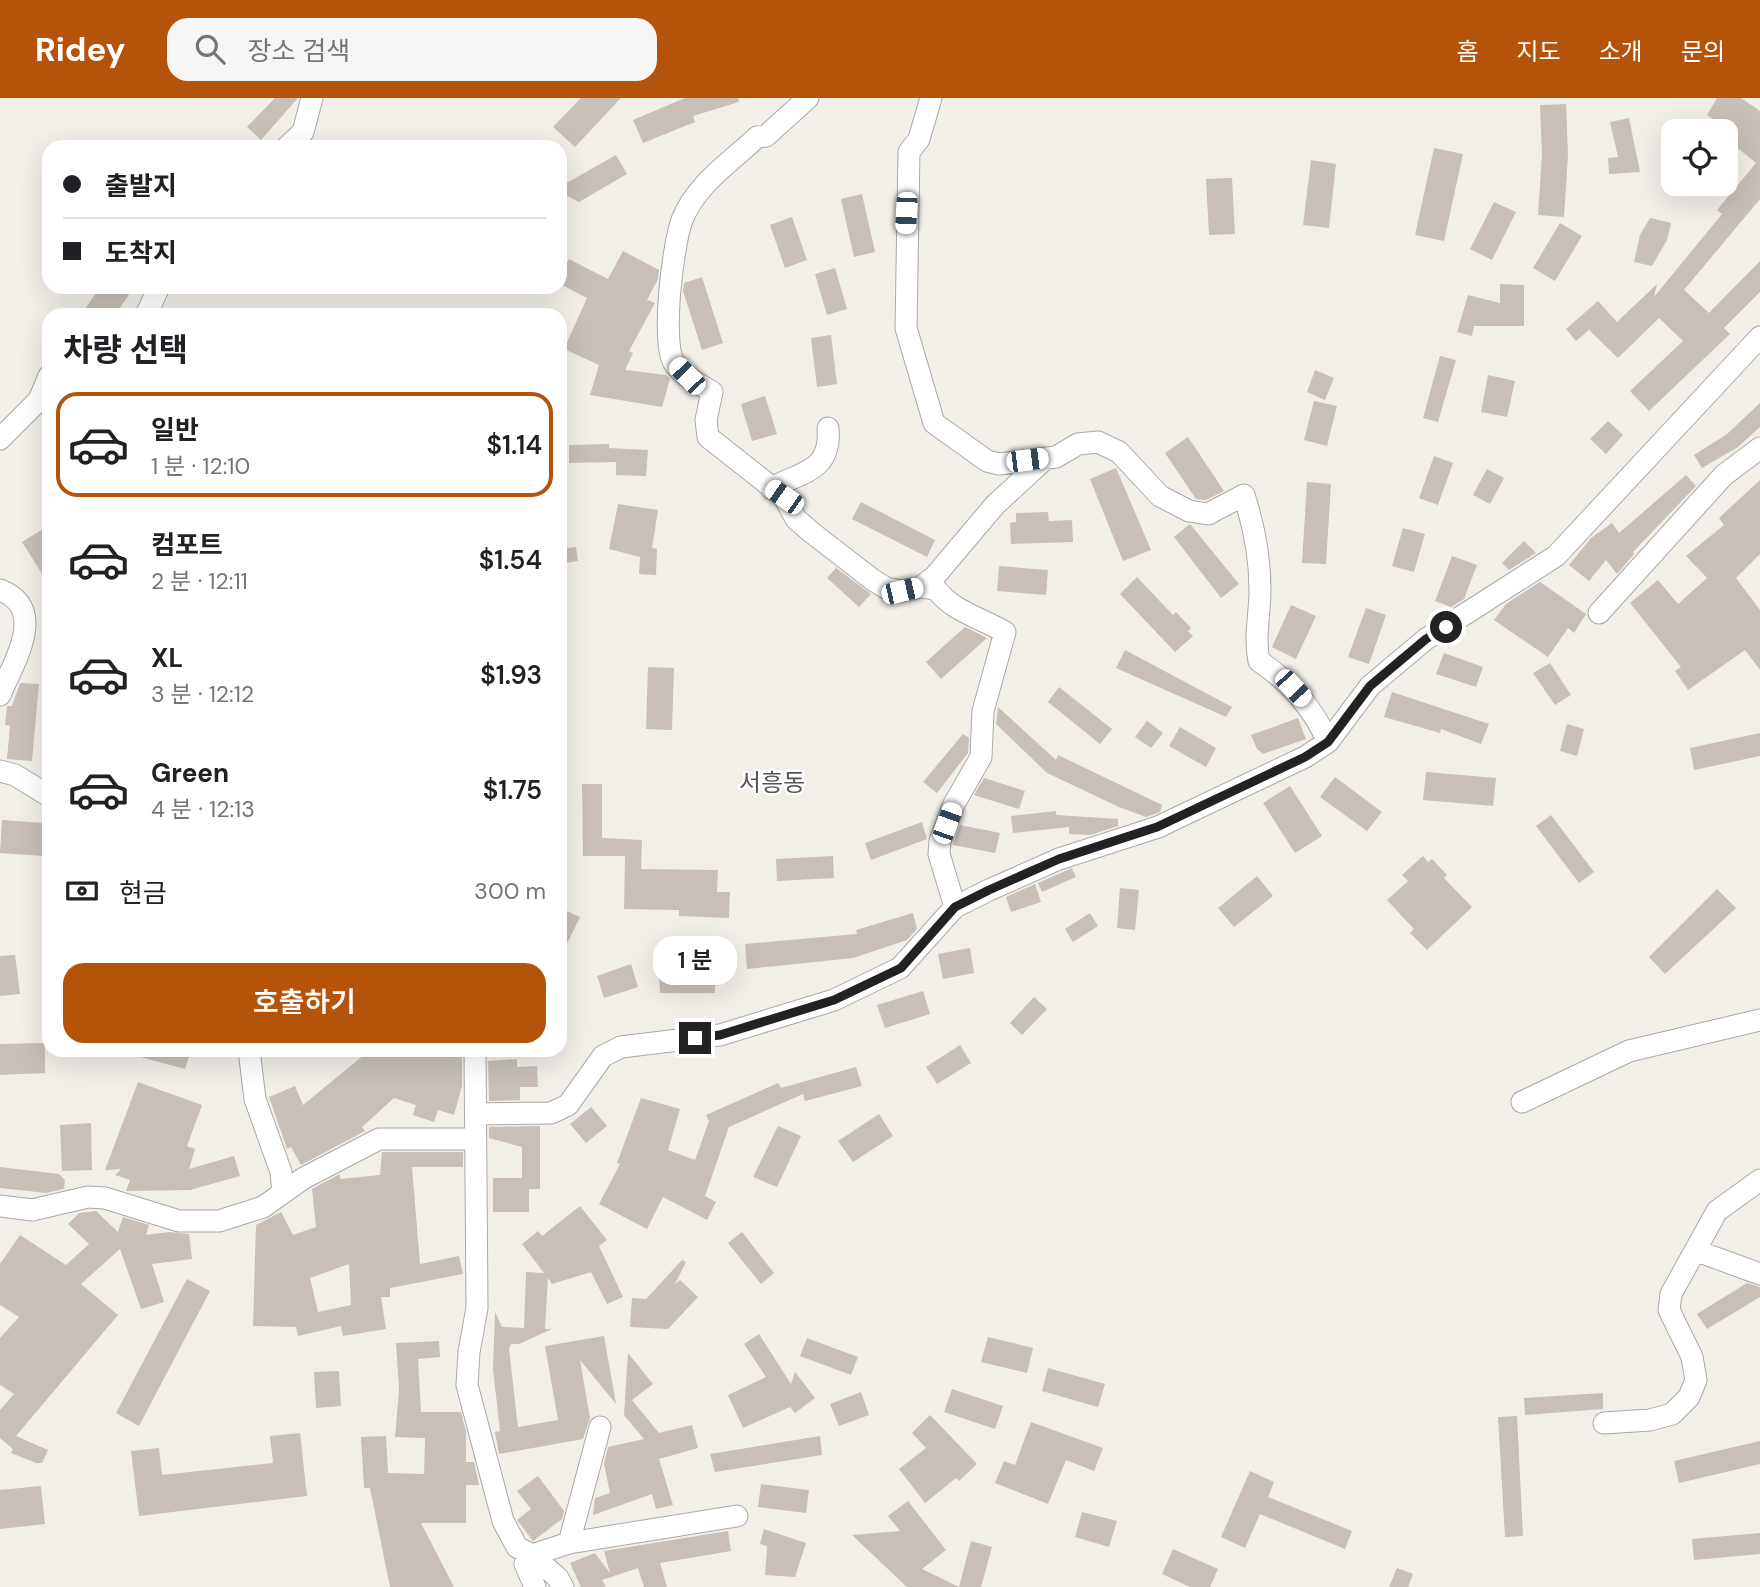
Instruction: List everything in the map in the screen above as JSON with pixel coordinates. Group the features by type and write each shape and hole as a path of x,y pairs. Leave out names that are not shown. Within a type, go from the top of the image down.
{"street":[{"path":"294,140 303,132 312,98"},
{"path":"808,98 766,136 757,137 732,161 717,170 682,220 667,315 673,362 687,376 712,392 706,420 708,437 784,497 796,519 811,532 886,588 902,591 921,587 936,589 953,608 973,613 1005,632 983,711 981,757 954,804 940,841 939,854 955,907"},
{"path":"931,98 919,139 909,152 906,328 916,370 934,423 987,461 999,464 1056,457 1078,444 1098,442 1119,452 1160,496 1189,511 1208,514 1244,495 1254,526 1258,557 1260,591 1256,648 1259,661 1282,676 1304,701 1328,742"},
{"path":"476,1114 551,1113 568,1105 603,1056 621,1047 720,1035 834,1000 901,968 955,907 1059,859 1179,817 1305,757 1328,742 1370,686 1426,639 1556,556 1760,337"},
{"path":"0,439 39,400 42,393"},
{"path":"23,416 42,416"},
{"path":"771,488 810,470 822,461 828,451 828,428"},
{"path":"1599,613 1724,475 1760,448"},
{"path":"921,587 935,576 995,505 1046,458"},
{"path":"0,590 11,594 21,605 26,628 23,646 0,695"},
{"path":"0,771 15,775 42,792"},
{"path":"1522,1102 1629,1051 1760,1020"},
{"path":"250,1057 255,1099 281,1172 283,1193"},
{"path":"475,1057 477,1308 469,1352 467,1385 503,1521 517,1547 532,1555 558,1577 563,1587"},
{"path":"0,1206 32,1210 88,1197 105,1198 179,1221 219,1221 263,1207 304,1178 379,1139 475,1139"},
{"path":"1604,1423 1650,1420 1672,1414 1689,1397 1696,1380 1692,1357 1669,1310 1671,1294 1717,1211 1760,1180"},
{"path":"1697,1251 1760,1274"},
{"path":"569,1543 600,1427"},
{"path":"535,1587 525,1564 532,1555 569,1543 737,1516"}],"building":[{"path":"275,98 298,98 261,140 247,127"},
{"path":"581,98 621,98 575,147 553,127"},
{"path":"685,98 738,98 739,102 693,116 695,122 643,143 633,120"},
{"path":"1717,98 1741,98 1760,111 1760,199 1684,290 1709,313 1760,261 1760,292 1724,328 1730,334 1649,411 1630,391 1683,341 1659,318 1618,358 1589,330 1576,341 1566,329 1598,301 1617,322 1657,284 1654,297 1722,214 1717,210 1729,196 1738,196 1738,185 1756,163 1738,148 1738,119 1713,119 1707,115"},
{"path":"1566,104 1568,155 1564,217 1538,215 1542,154 1540,105"},
{"path":"1629,118 1640,172 1609,174 1608,158 1618,157 1610,122"},
{"path":"1434,148 1463,154 1444,241 1415,235"},
{"path":"616,155 627,174 579,202 567,196 567,183"},
{"path":"1311,160 1336,164 1329,228 1303,225"},
{"path":"1232,178 1235,234 1209,235 1206,179"},
{"path":"862,194 875,252 854,257 841,199"},
{"path":"1494,202 1516,212 1492,260 1470,249"},
{"path":"792,217 807,260 785,268 770,225"},
{"path":"1650,218 1671,223 1667,240 1652,266 1634,262 1640,235"},
{"path":"1560,223 1582,236 1555,281 1533,268"},
{"path":"623,251 659,270 658,279 647,300 655,303 629,351 633,353 625,370 666,375 670,379 662,407 590,395 599,365 567,350 567,342 587,298 567,288 569,259 608,279"},
{"path":"835,268 847,309 827,315 815,274"},
{"path":"702,277 723,343 702,350 683,291 684,283"},
{"path":"1500,284 1524,285 1524,326 1474,326 1472,336 1457,332 1468,295 1500,303"},
{"path":"95,294 129,294 120,308 86,308"},
{"path":"831,335 837,384 817,387 811,338"},
{"path":"1440,356 1456,360 1438,422 1423,418"},
{"path":"1315,370 1334,378 1325,400 1307,392"},
{"path":"1488,375 1515,381 1507,417 1481,412"},
{"path":"765,396 777,434 752,441 741,404"},
{"path":"1314,401 1337,406 1327,446 1304,440"},
{"path":"1760,403 1760,427 1738,447 1702,468 1694,455 1727,434"},
{"path":"1608,421 1623,435 1606,454 1590,439"},
{"path":"1188,437 1224,491 1206,500 1196,499 1165,453"},
{"path":"609,444 609,448 648,450 646,476 616,475 616,462 569,463 569,445"},
{"path":"1434,456 1453,463 1438,505 1419,498"},
{"path":"1116,468 1151,550 1123,561 1090,479"},
{"path":"1487,469 1504,478 1490,504 1473,495"},
{"path":"1686,475 1696,486 1633,552 1617,574 1606,560 1589,581 1569,565 1591,538 1612,523 1619,533"},
{"path":"1760,480 1760,554 1736,578 1760,610 1760,670 1745,650 1688,690 1675,671 1681,667 1630,603 1658,580 1678,604 1707,578 1686,556 1724,525 1719,518"},
{"path":"1307,482 1331,484 1326,564 1302,563"},
{"path":"861,502 935,540 927,557 852,519"},
{"path":"618,504 658,510 652,548 657,549 656,575 639,574 640,557 609,549"},
{"path":"1048,512 1049,521 1072,520 1073,542 1011,544 1010,523 1016,522 1016,513"},
{"path":"1190,524 1239,584 1221,598 1174,537"},
{"path":"1403,528 1425,534 1414,572 1392,566"},
{"path":"42,530 42,574 22,542"},
{"path":"1524,541 1536,553 1509,570 1502,563"},
{"path":"576,547 578,561 567,563 567,548"},
{"path":"1452,556 1477,565 1464,599 1451,607 1435,601"},
{"path":"999,566 1048,570 1046,595 997,591"},
{"path":"836,568 871,594 859,607 827,578"},
{"path":"1137,577 1173,615 1176,612 1191,628 1188,631 1193,636 1175,652 1120,594"},
{"path":"1540,582 1586,614 1574,633 1568,628 1548,657 1494,620 1506,604"},
{"path":"1291,605 1316,616 1296,659 1272,647"},
{"path":"1366,608 1386,615 1369,664 1348,657"},
{"path":"965,627 987,638 941,679 926,662"},
{"path":"1125,650 1232,707 1226,717 1116,668"},
{"path":"1444,653 1483,667 1476,687 1436,674"},
{"path":"1550,663 1571,695 1555,705 1533,673"},
{"path":"648,667 674,668 672,730 646,729"},
{"path":"20,683 39,684 32,761 7,759 10,726 5,725 7,706 12,706"},
{"path":"1059,687 1112,729 1100,744 1048,702"},
{"path":"1392,692 1489,724 1481,744 1441,729 1440,733 1384,717"},
{"path":"998,707 1056,760 1058,755 1162,805 1160,812 1146,817 1047,773 996,724"},
{"path":"1298,718 1306,739 1263,754 1257,749 1251,735"},
{"path":"1147,721 1163,733 1151,748 1135,737"},
{"path":"1567,724 1584,729 1577,756 1560,751"},
{"path":"1180,727 1216,748 1206,767 1169,746"},
{"path":"1760,733 1760,756 1694,770 1690,748"},
{"path":"963,734 969,738 968,753 937,793 923,782"},
{"path":"1426,772 1496,778 1493,806 1423,800"},
{"path":"1335,777 1382,812 1367,831 1320,797"},
{"path":"984,778 1025,791 1019,809 974,795"},
{"path":"582,784 602,784 602,838 642,840 641,869 718,870 717,892 730,892 729,918 679,916 679,910 624,909 625,856 583,856"},
{"path":"1290,786 1322,836 1295,853 1263,803"},
{"path":"1056,811 1056,815 1118,819 1118,826 1090,835 1069,834 1069,827 1013,833 1011,816"},
{"path":"1551,815 1594,872 1579,883 1536,826"},
{"path":"2,820 42,823 42,856 0,853"},
{"path":"922,822 927,839 871,860 865,843"},
{"path":"960,825 1000,833 995,853 953,845"},
{"path":"833,856 834,878 777,881 776,859"},
{"path":"1423,856 1428,862 1432,859 1447,875 1444,878 1472,907 1427,950 1410,933 1414,929 1387,900 1408,881 1402,875"},
{"path":"1072,868 1076,877 1042,892 1038,883"},
{"path":"1257,876 1273,896 1234,927 1218,908"},
{"path":"1035,884 1041,902 1011,912 1006,897"},
{"path":"1120,888 1139,890 1135,930 1117,928"},
{"path":"1717,889 1736,908 1665,974 1649,957"},
{"path":"567,911 580,917 567,944"},
{"path":"913,913 917,929 907,940 853,958 747,969 745,944 857,934 856,930"},
{"path":"1090,913 1098,926 1073,942 1065,929"},
{"path":"970,948 974,973 943,979 938,954"},
{"path":"15,955 20,994 0,996 0,956"},
{"path":"631,964 638,987 604,998 597,976"},
{"path":"659,976 715,976 715,993 660,993"},
{"path":"923,991 930,1014 885,1028 877,1005"},
{"path":"1034,997 1047,1009 1022,1035 1010,1023"},
{"path":"42,1043 45,1073 0,1075 0,1044"},
{"path":"960,1045 971,1063 937,1084 926,1067"},
{"path":"140,1057 189,1057 185,1069"},
{"path":"361,1057 462,1057 462,1086 454,1115 438,1110 434,1122 413,1115 416,1105 394,1098 362,1127 365,1131 301,1165 291,1147 287,1149 269,1097 295,1086 303,1105"},
{"path":"517,1059 517,1067 537,1066 538,1087 520,1087 520,1100 489,1101 488,1061"},
{"path":"856,1067 862,1086 805,1101 803,1094 729,1127 705,1196 716,1202 707,1220 663,1197 647,1229 599,1204 620,1164 617,1163 641,1098 680,1109 668,1150 695,1160 709,1121 706,1115 778,1083 781,1088"},
{"path":"138,1082 202,1105 187,1146 195,1149 189,1169 234,1156 240,1176 190,1190 126,1191 130,1180 115,1175 121,1169 105,1170"},
{"path":"591,1107 607,1126 586,1143 570,1124"},
{"path":"879,1114 893,1136 853,1162 838,1141"},
{"path":"91,1123 92,1170 62,1171 60,1125"},
{"path":"540,1126 540,1189 529,1189 529,1212 493,1212 493,1178 522,1178 522,1147 489,1138 489,1127"},
{"path":"778,1126 801,1136 777,1187 753,1177"},
{"path":"382,1152 463,1152 463,1167 412,1167 420,1264 459,1256 463,1274 390,1288 390,1297 381,1297 386,1329 343,1336 341,1326 298,1336 296,1327 253,1326 256,1225 281,1212 293,1235 316,1227 312,1189 340,1174 340,1179 380,1175","holes":["349,1264 351,1305 318,1312 310,1278"]},
{"path":"0,1167 59,1174 65,1180 64,1189 46,1193 0,1188"},
{"path":"580,1206 607,1240 599,1246 623,1297 607,1304 591,1272 552,1284 548,1278 545,1329 552,1329 519,1344 511,1344 509,1349 518,1427 558,1420 545,1346 604,1336 616,1404 580,1360 590,1418 583,1439 499,1454 495,1432 500,1431 493,1369 495,1312 502,1327 524,1328 526,1272 544,1273 522,1244 538,1231 542,1236"},
{"path":"96,1211 118,1232 123,1217 149,1225 146,1235 169,1232 189,1234 192,1259 152,1264 164,1302 141,1309 120,1249 81,1284 118,1315 16,1436 48,1450 42,1463 36,1463 11,1453 13,1449 0,1438 0,1410 14,1394 0,1385 0,1338 19,1317 0,1305 0,1264 20,1235 66,1265 89,1244 68,1224 79,1213"},
{"path":"742,1232 774,1273 761,1284 728,1243"},
{"path":"682,1260 686,1262 675,1284 680,1280 698,1297 668,1329 630,1327 632,1298 646,1299"},
{"path":"187,1279 210,1291 139,1426 116,1413"},
{"path":"1747,1283 1760,1287 1760,1297 1707,1329 1697,1314"},
{"path":"759,1334 791,1384 795,1372 815,1398 795,1413 790,1407 743,1428 728,1395 766,1377 744,1344"},
{"path":"988,1337 1033,1348 1027,1373 981,1362"},
{"path":"807,1338 858,1357 851,1375 800,1356"},
{"path":"439,1341 440,1357 418,1359 421,1412 461,1412 466,1432 466,1462 474,1462 479,1485 466,1485 466,1523 421,1523 454,1587 390,1587 370,1488 364,1488 361,1437 386,1436 388,1473 424,1474 425,1438 395,1437 399,1390 396,1343"},
{"path":"628,1353 653,1384 632,1400 659,1433 692,1425 698,1448 659,1459 673,1505 656,1509 652,1494 593,1515 595,1498 610,1493 604,1464 608,1447 644,1439 624,1415"},
{"path":"1048,1368 1105,1384 1098,1407 1042,1391"},
{"path":"339,1371 341,1406 316,1408 314,1372"},
{"path":"952,1389 1003,1406 995,1429 944,1412"},
{"path":"861,1392 869,1415 839,1426 830,1404"},
{"path":"1603,1393 1603,1409 1525,1415 1524,1398"},
{"path":"930,1415 977,1464 959,1481 956,1478 925,1503 899,1469 926,1448 912,1433"},
{"path":"1517,1416 1523,1536 1505,1537 1498,1417"},
{"path":"1031,1422 1103,1448 1094,1471 1066,1460 1048,1504 995,1483 1004,1461 1015,1465"},
{"path":"300,1433 307,1496 139,1516 131,1451 159,1448 162,1475 273,1463 270,1436"},
{"path":"820,1436 822,1455 715,1472 710,1454"},
{"path":"1760,1441 1760,1464 1679,1483 1674,1461"},
{"path":"1250,1471 1274,1482 1268,1497 1352,1531 1345,1549 1260,1514 1245,1548 1221,1537"},
{"path":"538,1476 564,1511 562,1519 533,1541 517,1520 531,1509 517,1491"},
{"path":"761,1484 809,1490 806,1513 758,1507"},
{"path":"41,1486 45,1524 0,1529 0,1490"},
{"path":"908,1501 946,1550 922,1569 959,1587 907,1587 852,1535 900,1531 888,1516"},
{"path":"1082,1512 1117,1521 1109,1547 1075,1537"},
{"path":"764,1529 806,1543 795,1577 765,1575 767,1546 760,1544"},
{"path":"728,1531 731,1551 660,1563 667,1587 644,1587 638,1568 602,1580 606,1587 581,1587 570,1563 595,1553 610,1573 604,1551"},
{"path":"1760,1533 1760,1554 1694,1560 1692,1539"},
{"path":"971,1541 992,1547 981,1587 959,1587"},
{"path":"1173,1549 1218,1569 1210,1587 1190,1587 1162,1574"},
{"path":"1397,1568 1413,1574 1408,1587 1389,1587"}],"district":[{"name":"서흥동","path":"772,783"}],"route":[{"path":"695,1038 720,1035 834,1000 901,968 955,907 1059,859 1157,827 1305,757 1328,742 1370,686 1426,639 1446,627"}]}
